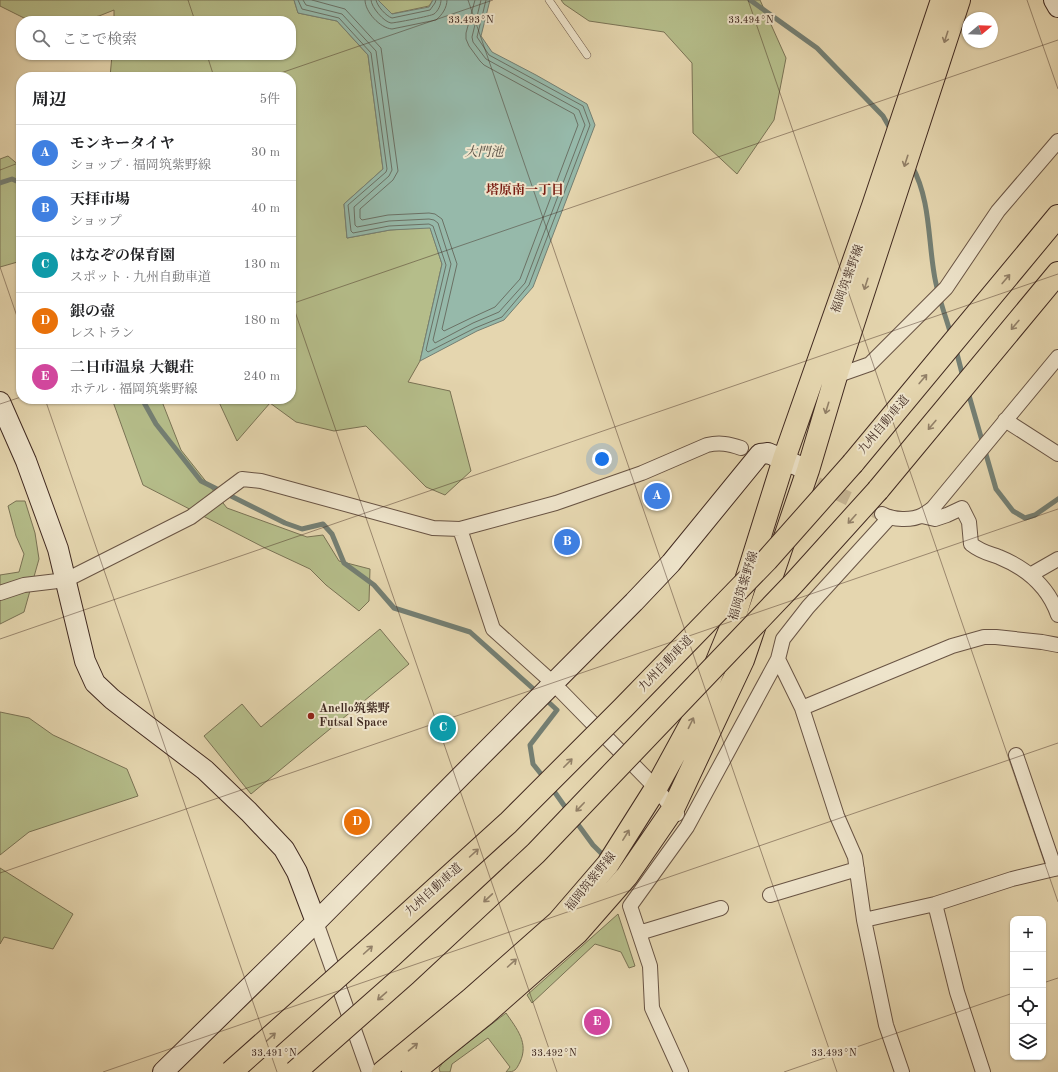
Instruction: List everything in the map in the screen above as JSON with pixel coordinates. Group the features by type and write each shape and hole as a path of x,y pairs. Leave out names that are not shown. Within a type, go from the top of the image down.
{"main road":[{"name":"福岡筑紫野線","path":"383,1072 471,999 558,922 608,864 656,788 692,722 732,625 784,459 874,206 942,0"},
{"name":"福岡筑紫野線","path":"413,1072 484,1015 577,933 626,876 673,809 743,660 808,470 836,376 958,0"},
{"name":"九州自動車道","path":"231,1072 508,822 623,708 767,560 853,463 1058,216"},
{"path":"294,1072 406,974 536,853 794,583 878,490 1058,273"}],"street":[{"path":"1054,0 1058,7"},
{"path":"836,376 870,364 946,288 998,211 1058,141"},
{"path":"922,516 933,508 1058,357"},
{"path":"0,402 26,461 56,542 85,661 95,683 128,711 205,770 249,812 284,849 297,872 369,1072"},
{"path":"1005,420 1058,454"},
{"path":"0,593 24,585 66,580 191,517 242,479 269,483 433,528 460,529 556,503 642,473 717,442 727,443 741,448"},
{"path":"163,1072 316,922 671,563 760,454 768,453 808,470"},
{"path":"681,1072 652,1008 650,966 630,906 687,827 778,659 783,639 808,607 886,516 911,518 922,516 935,519 947,516 962,508 969,522 971,544 979,550 1019,566 1041,584 1057,609"},
{"path":"460,529 493,628 553,683 656,788 687,827"},
{"path":"1030,575 1058,560"},
{"path":"802,708 952,646 984,637 996,637 1058,645"},
{"path":"778,659 802,708 837,816 855,857 864,920 886,1026 902,1072"},
{"path":"864,920 935,904 1012,879 1056,869 1016,755"},
{"path":"770,896 856,869"},
{"path":"935,904 957,992 983,1072"},
{"path":"639,933 721,908"}],"lane":[{"path":"549,0 587,55"}],"green space":[{"path":"0,0 294,0 298,13 337,21 368,55 383,169 344,204 347,238 390,230 430,227 442,264 420,361 408,382 450,391 471,471 445,495 426,487 366,426 334,431 296,422 271,404 296,404 296,72 110,72 112,60 296,60 296,16 114,16 114,10 99,16 20,16 0,6"},
{"path":"378,0 433,0 429,6 391,14"},
{"path":"561,0 760,0 786,58 774,120 737,174 693,133 692,63 664,32 589,21 564,4"},
{"path":"8,156 16,163 16,262 0,267 0,159"},
{"path":"114,404 163,404 181,450 227,508 307,537 323,535 339,561 370,569 369,601 359,611 326,585 310,569 265,548 143,485"},
{"path":"220,404 269,404 237,441"},
{"path":"16,501 25,501 35,533 39,559 24,612 0,624 0,575 19,572 24,554 16,536 8,506"},
{"name":"Anello筑紫野 Futsal Space","path":"380,629 409,664 251,794 204,736 242,704 261,727"},
{"path":"0,712 29,718 53,735 127,769 138,796 29,832 0,855"},
{"path":"0,868 73,914 53,949 4,937 0,944"},
{"path":"618,914 635,966 629,968 621,952 595,944 532,1003 527,995"},
{"path":"506,1013 518,1031 522,1042 522,1055 519,1065 515,1070 506,1072 510,1067 488,1038 452,1064 450,1072 440,1072 439,1068 444,1061"}],"water":[{"name":"大門池","path":"294,0 378,0 392,14 429,7 433,0 490,0 481,36 492,52 587,104 595,125 533,287 504,320 477,331 420,361 442,264 430,228 390,230 347,238 344,204 383,169 368,55 337,21 298,13"}],"waterway":[{"path":"750,0 817,48 883,116 891,130"},
{"path":"912,166 922,192 928,218 935,281 951,335"},
{"path":"0,183 12,179 16,181"},
{"path":"956,350 963,377"},
{"path":"968,392 996,489 1013,511 1025,518 1035,515 1058,499"},
{"path":"145,404 156,424 201,481 285,523 302,529 323,524 332,534 344,563 374,585 394,608 470,632 538,693"},
{"path":"544,698 557,710 530,745 533,764 545,779"},
{"path":"551,787 568,811"},
{"path":"574,819 593,845 601,853"}],"tunnel":[{"path":"798,475 882,514"}],"place":[{"name":"モンキータイヤ","path":"657,496"},
{"name":"天拝市場","path":"567,542"},
{"name":"Anello筑紫野 Futsal Space","path":"311,716"},
{"name":"はなぞの保育園","path":"443,728"},
{"name":"銀の壺","path":"357,822"},
{"name":"二日市温泉 大観荘","path":"597,1022"}],"district":[{"name":"塔原南一丁目","path":"525,190"}]}
